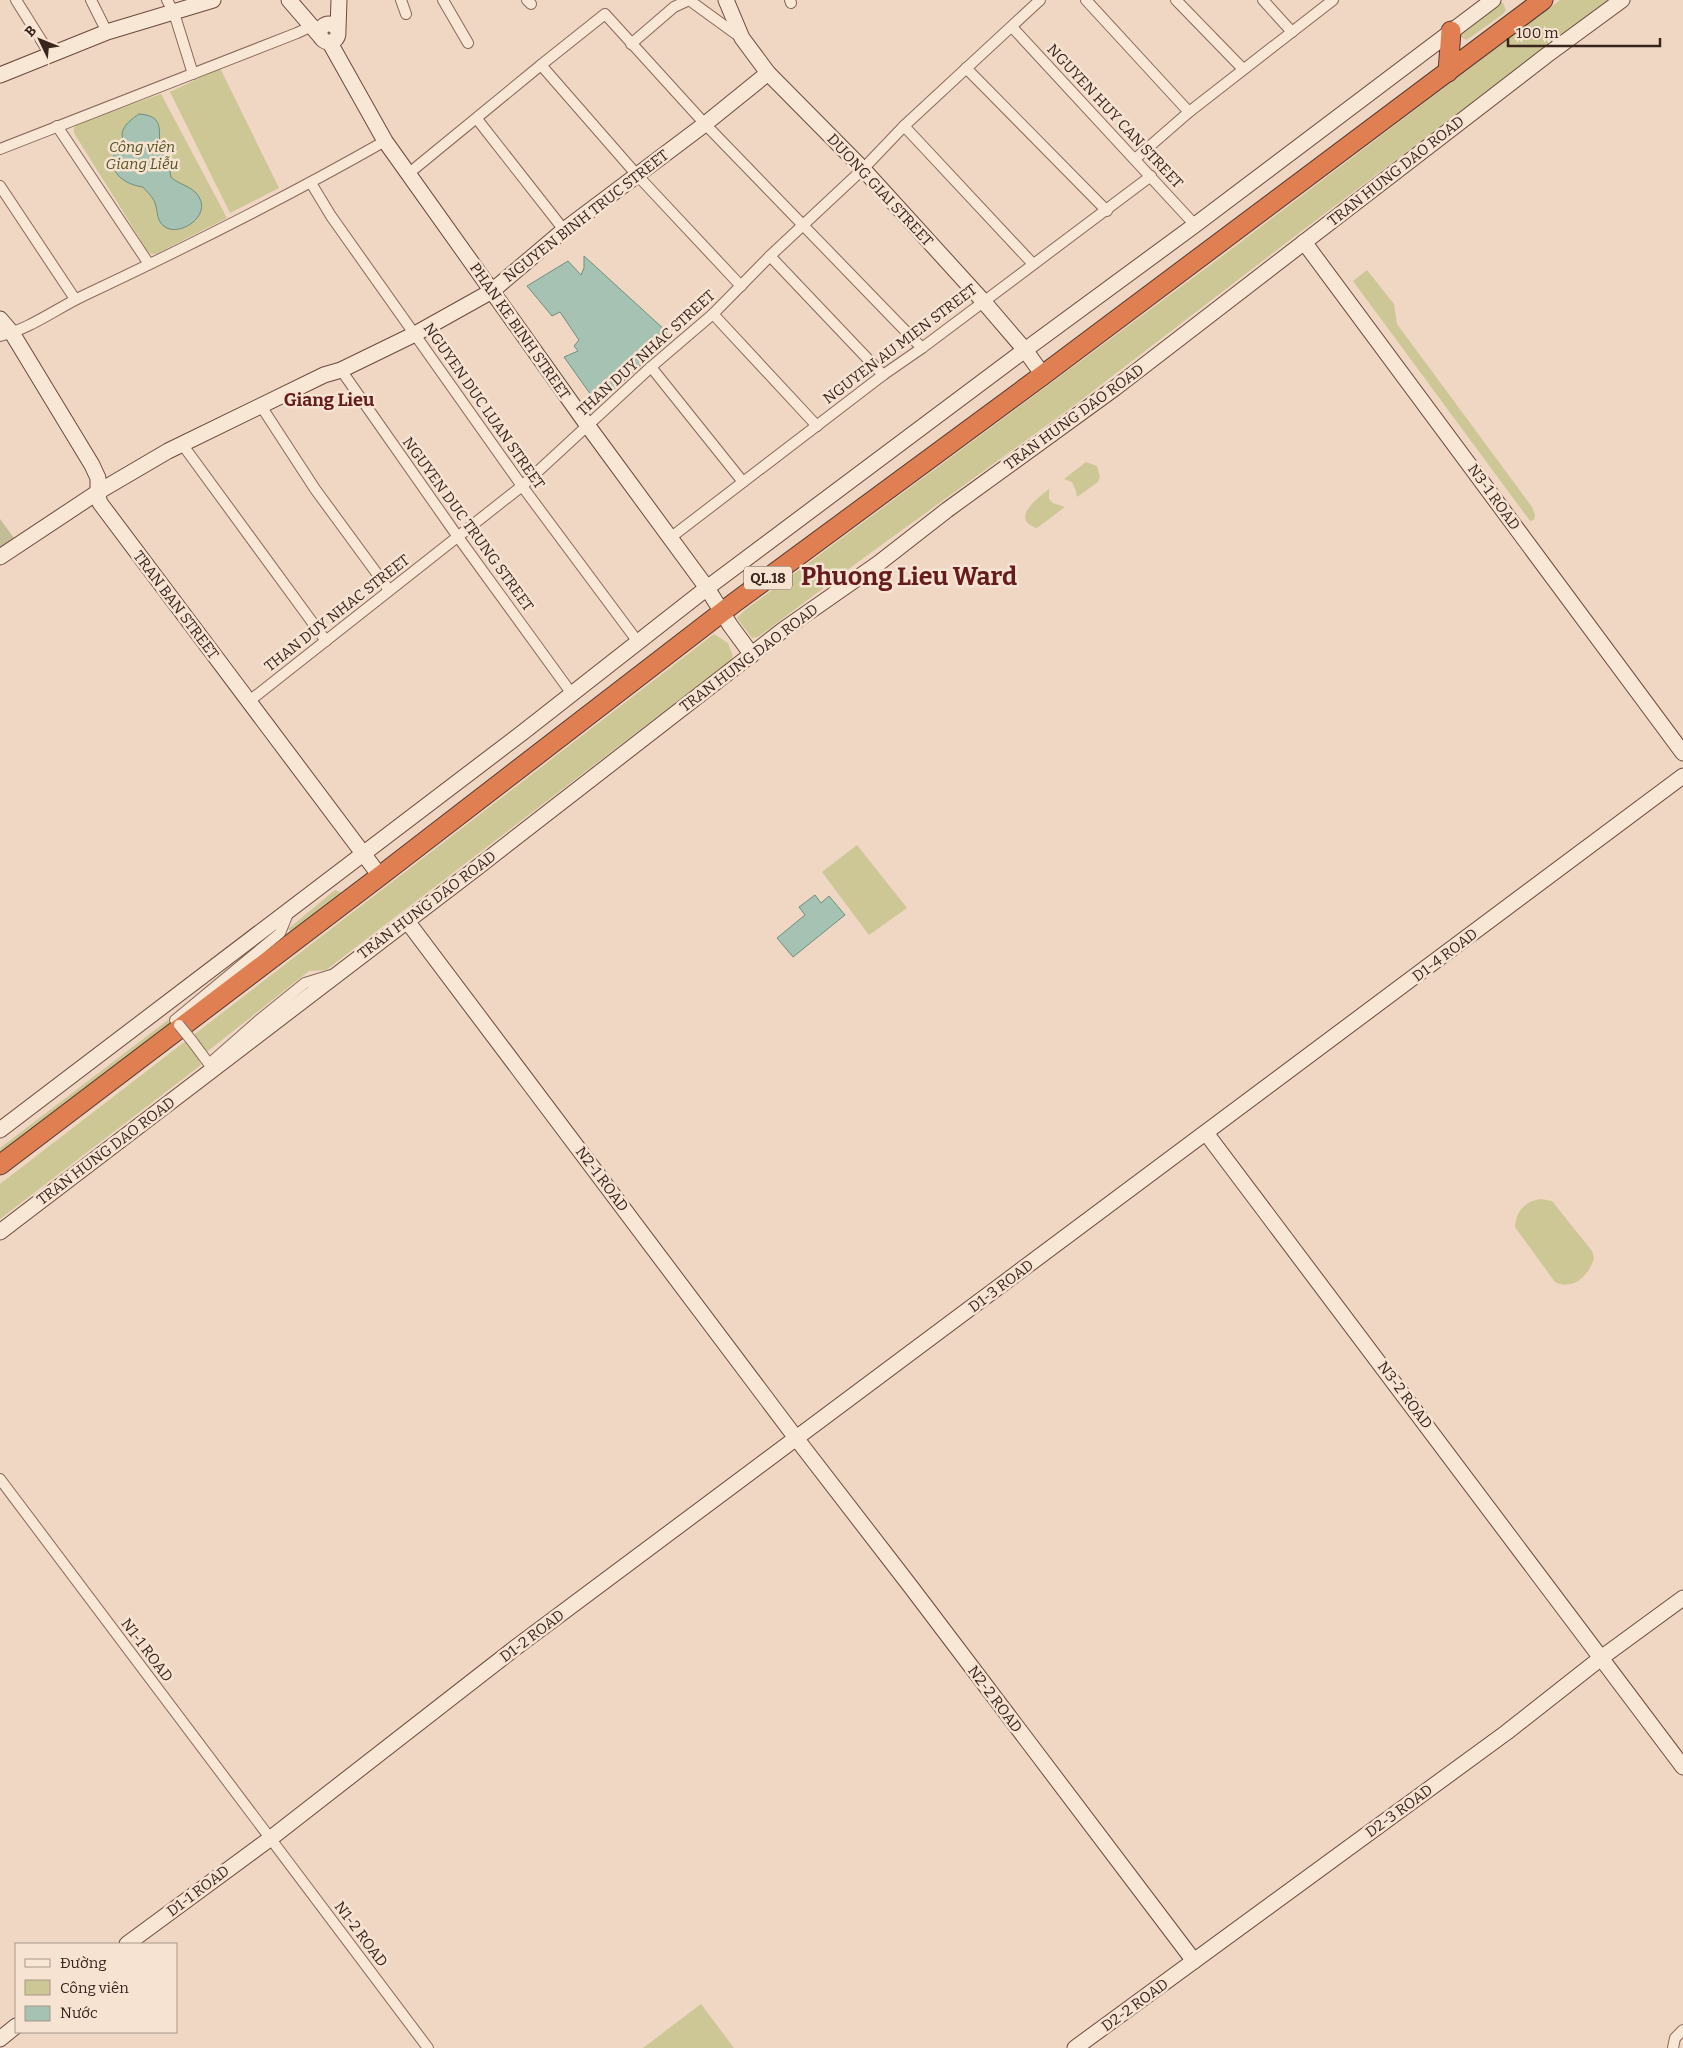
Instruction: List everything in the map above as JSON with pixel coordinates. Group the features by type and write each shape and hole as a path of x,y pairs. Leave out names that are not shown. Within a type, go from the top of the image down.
{"highway":[{"name":"QL.18","path":"0,1165 722,613 1543,0"},
{"path":"1448,72 1452,31"}],"main road":[{"path":"0,75 171,7 213,0"},
{"name":"PHAN KE BINH STREET","path":"289,0 321,35 385,141 588,426 707,588 722,613 752,654"},
{"path":"321,35 338,38 339,0"},
{"name":"DUONG GIAI STREET","path":"726,0 742,38 768,73 863,169 1025,350 1043,375"},
{"path":"0,1130 363,855 707,588 1195,225 1493,0"},
{"name":"TRAN HUNG DAO ROAD","path":"0,1232 752,654 806,613 879,563 947,510 1115,388 1622,0"},
{"name":"NGUYEN BINH TRUC STREET","path":"0,557 98,492 182,444 415,334 492,291 564,230 705,124 768,73"},
{"name":"N3-1 ROAD","path":"1304,242 1381,343 1683,752"},
{"name":"TRAN BAN STREET","path":"0,319 6,334 92,465 98,478 99,500 106,512 380,876"},
{"name":"D1-4 ROAD","path":"1206,1133 1683,776"},
{"name":"N2-1 ROAD","path":"407,921 796,1438"},
{"name":"D1-3 ROAD","path":"796,1438 1206,1133"},
{"name":"N3-2 ROAD","path":"1206,1133 1436,1436 1683,1767"},
{"name":"D1-2 ROAD","path":"270,1838 515,1648 796,1438"},
{"name":"N2-2 ROAD","path":"796,1438 1194,1960"},
{"name":"D2-3 ROAD","path":"1194,1960 1507,1732 1601,1658 1683,1598"},
{"name":"D1-1 ROAD","path":"128,1943 270,1838"},
{"name":"D2-2 ROAD","path":"1075,2048 1194,1960"},
{"path":"0,2039 15,2027"}],"street":[{"path":"16,0 51,56"},
{"path":"91,0 107,32"},
{"path":"401,0 406,14"},
{"path":"442,0 468,43"},
{"path":"631,44 674,7 689,0 742,38"},
{"name":"THAN DUY NHAC STREET","path":"248,702 522,486 651,367 713,314 770,256 863,169 904,126 1040,0"},
{"path":"1086,0 1189,112"},
{"path":"1176,0 1242,69"},
{"path":"1263,0 1292,32"},
{"path":"1135,160 1189,112 1242,69 1333,0"},
{"path":"171,7 193,74"},
{"path":"408,174 605,14 705,124 922,348"},
{"name":"NGUYEN HUY CAN STREET","path":"1012,27 1195,225"},
{"path":"0,149 297,33 321,35"},
{"path":"541,66 636,175 741,286"},
{"path":"966,68 1106,210"},
{"path":"477,119 564,230"},
{"path":"57,126 148,264"},
{"path":"904,126 1033,264"},
{"path":"6,334 311,183 385,141"},
{"name":"NGUYEN AU MIEN STREET","path":"670,538 883,375 922,348 982,301 1151,176"},
{"name":"NGUYEN DUC LUAN STREET","path":"311,183 331,216 522,486 638,642"},
{"path":"0,186 75,300"},
{"path":"770,256 883,375"},
{"path":"713,314 816,426"},
{"path":"651,367 743,482"},
{"name":"NGUYEN DUC TRUNG STREET","path":"341,370 458,537 572,694"},
{"path":"261,406 315,489 389,590"},
{"path":"182,444 326,641"},
{"path":"290,909 280,933 175,1020 209,1064 305,983 336,974"},
{"name":"N1-1 ROAD","path":"0,1479 270,1838"},
{"name":"N1-2 ROAD","path":"270,1838 428,2048"},
{"path":"1673,2048 1675,2038 1683,2030"}],"green space":[{"path":"1560,0 1608,0 1076,404 758,637 752,638 737,618 745,610 1217,260"},
{"path":"1500,1 1506,10 1503,14 1466,40 1460,36 1460,28"},
{"path":"220,68 279,188 230,213 170,92"},
{"name":"Công viên Giang Liễu","path":"161,94 227,218 156,254 151,254 74,133 74,128 78,123"},
{"path":"1367,270 1394,304 1397,324 1532,507 1535,515 1534,520 1530,521 1353,281"},
{"path":"1086,462 1097,466 1100,477 1098,482 1077,497 1072,482 1064,479"},
{"path":"1049,489 1049,499 1053,503 1065,507 1037,528 1029,524 1026,514 1028,508"},
{"path":"714,634 728,643 733,656 730,661 326,970 309,971 198,1059 201,1065 0,1219 0,1184"},
{"path":"857,845 907,908 869,935 822,872"},
{"path":"335,890 343,893 292,932 288,929"},
{"path":"168,1020 172,1027 0,1156 0,1148"},
{"path":"1541,1199 1552,1201 1592,1251 1594,1258 1592,1264 1580,1280 1574,1283 1562,1284 1555,1282 1515,1227 1517,1216 1522,1208 1530,1202"},
{"path":"701,2004 734,2048 643,2048"}],"shaded area":[{"path":"0,519 14,538 0,547"}],"water":[{"path":"139,114 150,116 156,120 159,126 160,147 162,154 168,160 171,177 193,190 202,204 201,211 197,217 186,227 171,229 162,225 153,199 143,187 125,181 116,173 113,162 114,155 123,142 122,134 124,128 128,122"},
{"path":"584,256 667,332 635,371 596,402 564,357 578,351 574,346 579,340 560,312 552,316 527,286 568,261 581,275 584,268"},
{"path":"815,895 821,903 829,896 845,915 793,957 777,938 805,915 799,907"}],"district":[{"name":"Giang Lieu","path":"329,400"},
{"name":"Phuong Lieu Ward","path":"909,577"}]}
